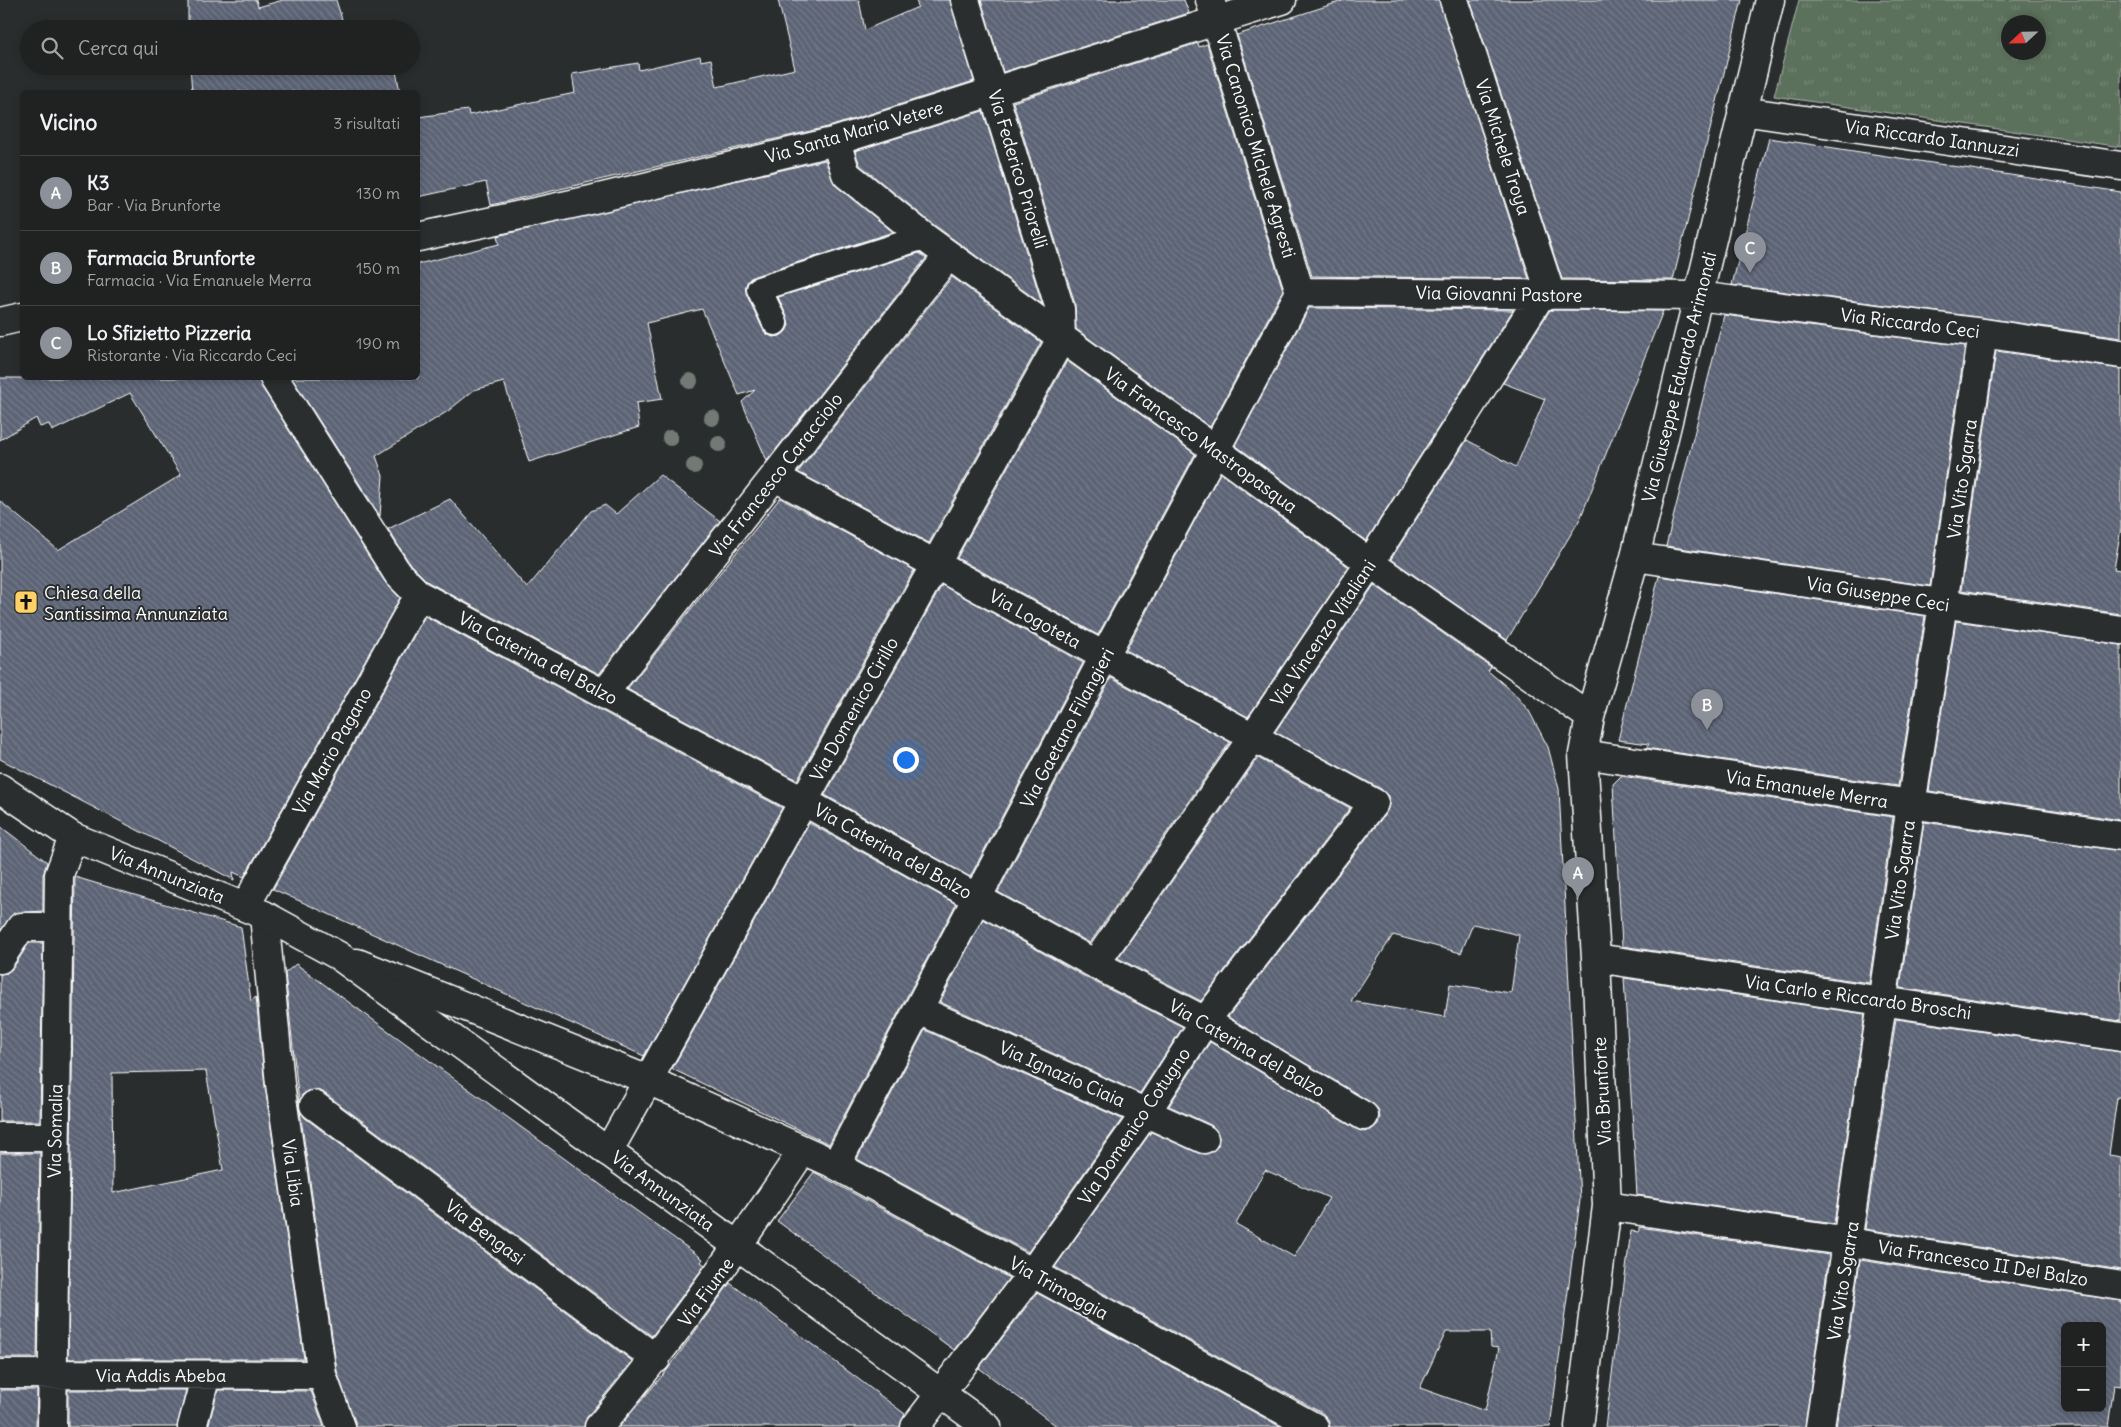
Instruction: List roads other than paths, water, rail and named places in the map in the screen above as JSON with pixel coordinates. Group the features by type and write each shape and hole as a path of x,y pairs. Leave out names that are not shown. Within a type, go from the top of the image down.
{"street":[{"name":"Via Federico Priorelli","path":"965,0 1060,309 1061,339"},
{"name":"Via Santa Maria Vetere","path":"420,237 586,201 836,141 994,90 1214,11 1282,0"},
{"name":"Via Michele Troya","path":"1454,0 1546,295"},
{"name":"Via Giuseppe Eduardo Arimondi","path":"1583,754 1590,717 1636,557 1770,0"},
{"name":"Via Canonico Michele Agresti","path":"1214,11 1300,292"},
{"name":"Via Riccardo Iannuzzi","path":"1742,111 2121,166"},
{"name":"Via Francesco Mastropasqua","path":"836,141 846,174 948,256 1370,562 1590,717"},
{"path":"774,323 759,289 924,237"},
{"name":"Via Francesco Caracciolo","path":"604,693 948,256"},
{"name":"Via Giovanni Pastore","path":"1300,292 1698,296"},
{"name":"Via Gaetano Filangieri","path":"836,1165 1104,657 1300,292"},
{"name":"Via Vincenzo Vitaliani","path":"1095,964 1253,738 1546,295"},
{"name":"Via Riccardo Ceci","path":"1698,296 1983,333 2121,354"},
{"path":"0,322 20,317"},
{"name":"Via Vito Sgarra","path":"1820,1427 1849,1242 1911,805 1983,333"},
{"name":"Via Domenico Cirillo","path":"608,1152 1061,339"},
{"name":"Via Caterina del Balzo","path":"275,380 398,574 419,595 803,801 1095,964 1205,1022 1364,1116"},
{"name":"Via Logoteta","path":"775,477 1374,804"},
{"name":"Via Giuseppe Ceci","path":"1636,557 2121,630"},
{"name":"Via Mario Pagano","path":"254,911 419,595"},
{"name":"Via Emanuele Merra","path":"1583,754 2121,836"},
{"name":"Via Brunforte","path":"1580,1427 1607,1206 1596,958 1583,754"},
{"name":"Via Annunziata","path":"0,788 74,837 254,911 339,956 648,1080 803,1150"},
{"name":"Via Domenico Cotugno","path":"915,1427 1032,1274 1147,1111 1205,1022 1374,804"},
{"name":"Via Somalia","path":"52,1427 51,1374 57,927 59,875 74,837"},
{"name":"Via Libia","path":"254,911 322,1375 341,1427"},
{"path":"0,959 21,927 57,927"},
{"name":"Via Annunziata","path":"339,956 987,1427"},
{"name":"Via Carlo e Riccardo Broschi","path":"1596,958 2121,1037"},
{"name":"Via Ignazio Ciaia","path":"919,1010 1147,1111 1204,1139"},
{"name":"Via Bengasi","path":"314,1105 656,1359"},
{"path":"0,1137 55,1137"},
{"name":"Via Trimoggia","path":"803,1150 836,1165 1314,1427"},
{"name":"Via Fiume","path":"599,1427 656,1359 739,1246 803,1150"},
{"name":"Via Francesco II Del Balzo","path":"1607,1206 1849,1242 2121,1286"},
{"name":"Via Addis Abeba","path":"0,1374 322,1375"},
{"path":"192,1427 206,1375"}],"place":[{"name":"Lo Sfizietto Pizzeria","path":"1750,273"},
{"name":"Chiesa della Santissima Annunziata","path":"26,602"},
{"name":"Farmacia Brunforte","path":"1707,730"},
{"name":"K3","path":"1578,898"}]}
